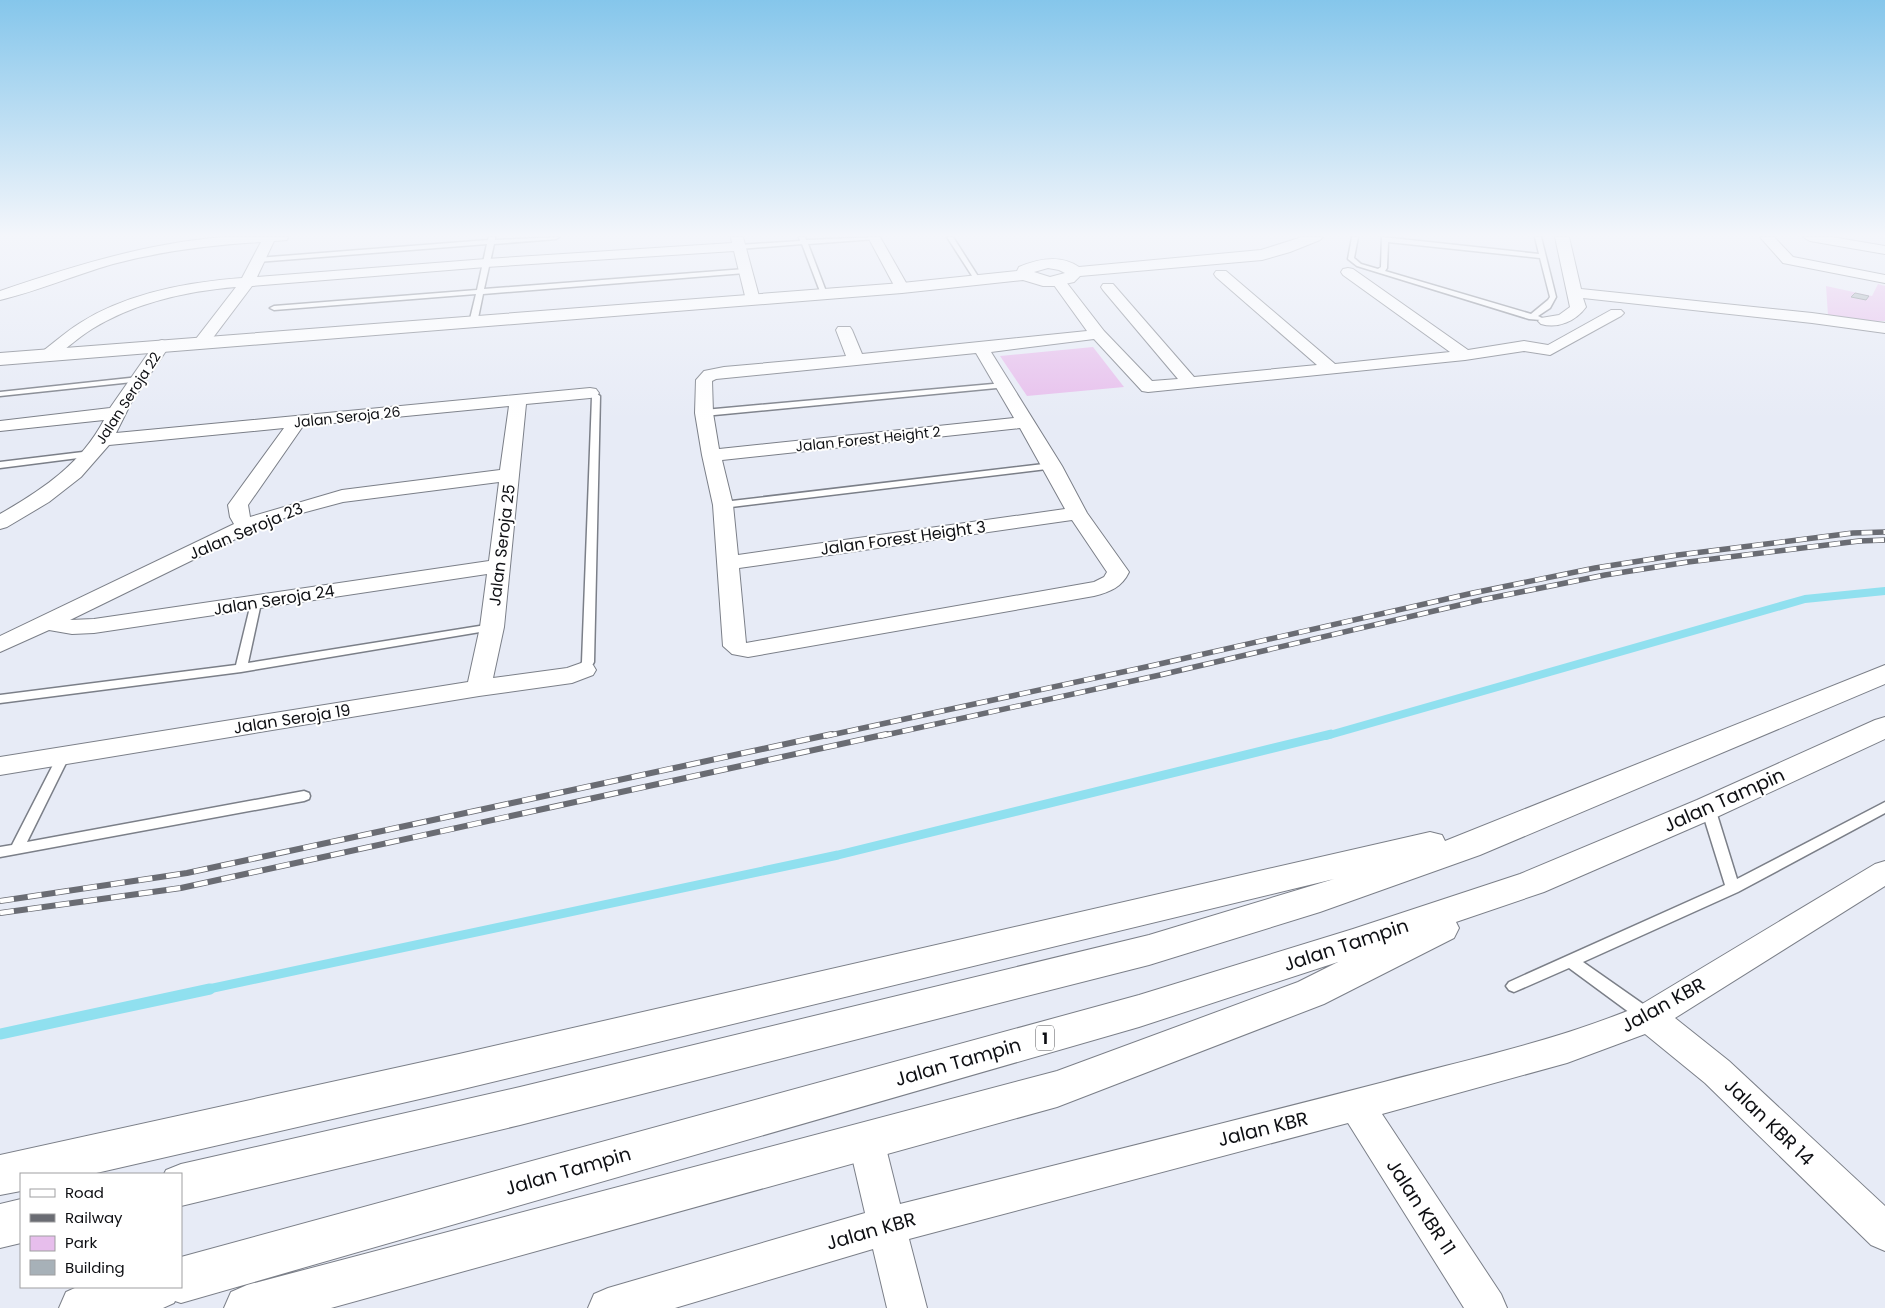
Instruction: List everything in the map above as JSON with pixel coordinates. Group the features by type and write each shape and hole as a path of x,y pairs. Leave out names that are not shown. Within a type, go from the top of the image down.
{"main road":[{"path":"0,359 162,345 200,344 473,324 776,298"},
{"path":"182,1184 520,1106 1149,950 1308,902 1468,846 1885,674"},
{"name":"Jalan Tampin","path":"182,1280 1139,1011 1354,943 1532,883 1708,808 1885,727"},
{"path":"0,1175 459,1072 1428,844 1468,846"},
{"path":"247,1308 1057,1089 1311,993 1532,883"},
{"path":"0,1226 20,1222"},
{"path":"82,1308 154,1288"}],"street":[{"path":"49,354 86,326 126,307 155,298"},
{"path":"200,344 235,298"},
{"path":"1071,298 1098,334 1148,387 1331,370 1464,355 1524,346 1550,350 1616,313"},
{"path":"1117,298 1190,383"},
{"path":"1249,298 1331,370"},
{"path":"1384,298 1464,355"},
{"path":"1546,321 1566,318 1575,312 1578,307 1577,298"},
{"path":"1624,298 1812,318 1885,328"},
{"path":"844,330 856,359"},
{"path":"981,348 1052,466 1077,513 1118,572 1112,581 1104,586 748,650 735,646 723,505 711,455 704,413 704,380 710,375 724,372 981,348 1098,334"},
{"name":"Jalan Seroja 22","path":"0,523 42,498 74,473 103,440 123,401 162,345"},
{"name":"Jalan Seroja 26","path":"103,440 590,393"},
{"name":"Jalan Seroja 25","path":"479,688 492,627 518,400"},
{"path":"0,426 117,413"},
{"path":"247,526 241,521 238,505 297,422"},
{"name":"Jalan Forest Height 2","path":"711,455 1026,422"},
{"name":"Jalan Seroja 23","path":"0,645 247,526 280,513 342,496 510,475"},
{"path":"0,504 42,498"},
{"name":"Jalan Forest Height 3","path":"729,563 1077,513"},
{"name":"Jalan Seroja 24","path":"48,623 72,627 94,626 500,566"},
{"name":"Jalan Seroja 19","path":"0,766 479,688 572,675 584,670"},
{"name":"Jalan KBR","path":"608,1308 887,1226 1356,1105 1567,1048 1612,1033 1649,1017 1885,872"},
{"name":"Jalan KBR 14","path":"1649,1017 1717,1072 1885,1232"},
{"name":"Jalan KBR 11","path":"1356,1105 1487,1308"},
{"path":"866,1140 907,1308"}],"lane":[{"path":"274,308 402,298"},
{"path":"473,324 479,298"},
{"path":"1469,298 1546,321"},
{"path":"1532,317 1552,302 1553,298"},
{"path":"0,394 138,379"},
{"path":"704,413 1004,385"},
{"path":"584,670 588,662 596,396 590,393"},
{"path":"0,465 90,454"},
{"path":"723,505 1052,466"},
{"path":"241,668 256,603"},
{"path":"0,700 241,668 492,627"},
{"path":"16,850 64,757"},
{"path":"0,852 304,796"},
{"path":"1514,986 1732,888 1885,807"},
{"path":"1708,808 1732,888"},
{"path":"1571,961 1649,1017"}],"green space":[{"path":"1827,298 1885,298 1885,321 1868,321 1828,315"},
{"path":"1093,347 1124,387 1027,396 1000,356"}],"waterway":[{"path":"1326,736 1805,599 1885,591"},
{"path":"204,990 838,855 1331,734"},
{"path":"0,1034 210,989"}],"railway":[{"path":"826,736 1155,665 1473,593 1595,568 1678,555 1853,533 1885,532"},
{"path":"881,736 1160,675 1481,600 1605,575 1688,562 1859,541 1885,540"},
{"path":"0,901 187,873 832,734"},
{"path":"0,913 181,888 887,734"}]}
